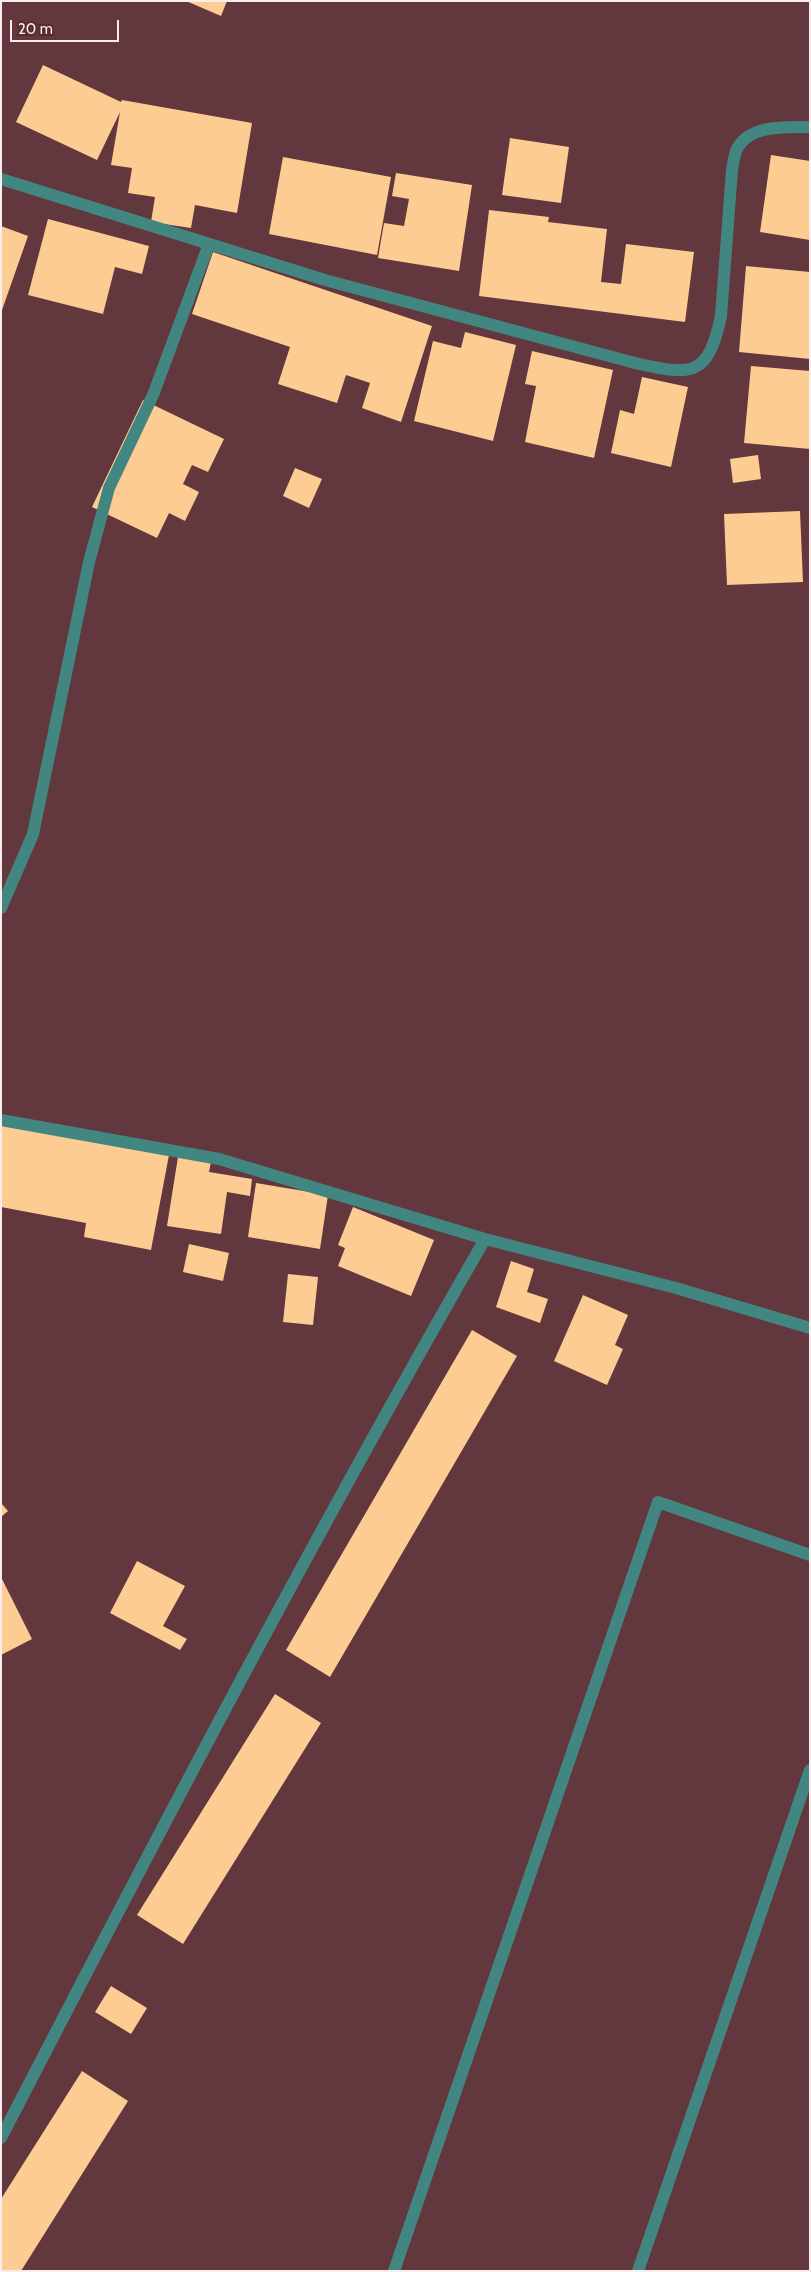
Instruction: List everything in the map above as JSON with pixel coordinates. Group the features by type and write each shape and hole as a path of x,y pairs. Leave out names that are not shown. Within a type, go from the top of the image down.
{"street":[{"path":"1,179 325,280 635,362 672,371 690,370 704,361 716,340 721,316 732,170 736,151 745,138 758,131 784,127 810,127"},
{"path":"1,908 33,834 89,562 109,488 153,395 209,244"},
{"path":"1,1120 219,1159 485,1239 676,1288 810,1328"},
{"path":"1,2138 182,1789 382,1416 485,1239"},
{"path":"394,2271 658,1502 810,1555"},
{"path":"638,2271 810,1770"}],"building":[{"path":"186,1 227,1 221,16"},
{"path":"43,65 121,102 122,100 252,123 237,213 195,205 191,228 151,222 155,197 128,193 132,168 111,165 120,112 97,160 16,122"},
{"path":"510,138 569,147 561,203 502,195"},
{"path":"771,155 810,161 810,240 760,232"},
{"path":"283,157 391,177 377,255 269,234"},
{"path":"396,173 472,185 459,271 378,258 384,223 404,226 409,199 392,196"},
{"path":"489,210 549,217 548,222 607,229 601,282 621,284 626,244 694,252 685,322 479,296"},
{"path":"48,219 149,246 142,274 115,267 103,314 28,295"},
{"path":"1,226 28,236 2,310 1,310"},
{"path":"213,252 432,326 401,422 362,408 370,383 346,375 337,403 278,384 290,347 192,314"},
{"path":"746,266 810,272 810,359 739,352"},
{"path":"465,332 516,345 493,441 414,421 433,341 461,348"},
{"path":"532,351 613,370 594,458 525,442 536,386 525,384"},
{"path":"751,366 810,371 810,449 744,443"},
{"path":"642,377 688,387 671,467 611,453 620,410 634,414"},
{"path":"143,400 224,439 208,472 192,465 183,484 199,492 185,521 169,513 157,538 92,507"},
{"path":"758,455 761,479 733,483 730,459"},
{"path":"295,468 322,479 309,508 283,496"},
{"path":"800,511 803,582 727,585 724,514"},
{"path":"1,1122 169,1155 151,1250 84,1237 86,1223 1,1207"},
{"path":"178,1157 211,1162 209,1172 252,1179 250,1196 227,1192 221,1234 167,1226"},
{"path":"256,1183 328,1195 320,1249 248,1237"},
{"path":"353,1207 434,1240 411,1296 338,1266 345,1248 338,1245"},
{"path":"189,1244 229,1253 223,1281 183,1272"},
{"path":"511,1261 534,1269 527,1292 548,1299 540,1323 496,1307"},
{"path":"288,1274 318,1277 313,1325 283,1322"},
{"path":"583,1295 628,1315 615,1345 623,1349 607,1385 554,1361"},
{"path":"472,1330 517,1356 330,1677 286,1650"},
{"path":"1,1503 8,1511 1,1517"},
{"path":"137,1561 185,1586 163,1626 187,1639 180,1650 110,1613"},
{"path":"1,1577 32,1639 1,1655"},
{"path":"275,1694 321,1723 183,1944 137,1915"},
{"path":"111,1986 147,2008 131,2034 95,2012"},
{"path":"82,2071 128,2101 21,2271 1,2271 1,2199"}]}
